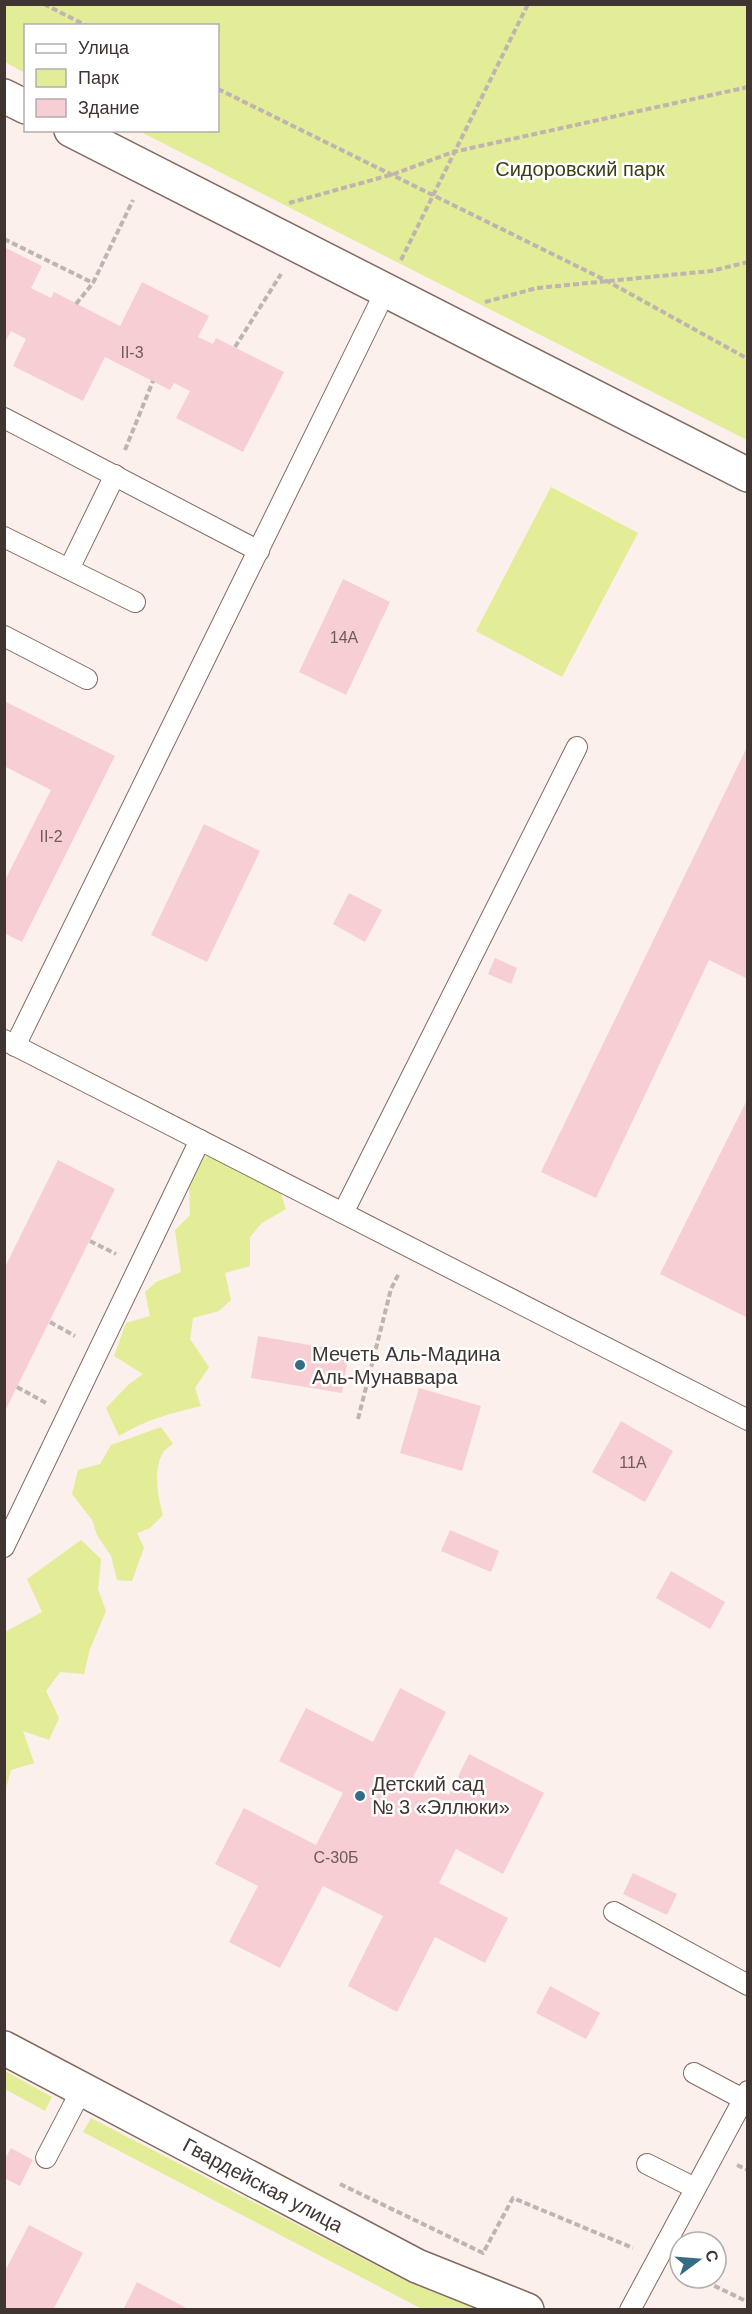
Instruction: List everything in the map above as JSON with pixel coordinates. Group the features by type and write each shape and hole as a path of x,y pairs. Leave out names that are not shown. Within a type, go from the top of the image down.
{"street":[{"path":"4,96 24,106"},
{"path":"75,132 747,475"},
{"name":"Гвардейская улица","path":"4,2048 417,2266 527,2310"}],"lane":[{"path":"386,290 259,551 10,1043 747,1419"},
{"path":"4,418 259,551"},
{"path":"69,569 115,476"},
{"path":"4,537 135,602"},
{"path":"4,636 87,679"},
{"path":"343,1213 577,747"},
{"path":"4,1547 200,1140"},
{"path":"614,1912 747,1985"},
{"path":"630,2310 746,2095 694,2073"},
{"path":"46,2158 82,2089"},
{"path":"647,2164 695,2188"}],"path":[{"path":"44,4 83,24"},
{"path":"386,290 528,4"},
{"path":"240,217 394,174 453,152 747,87"},
{"path":"219,89 607,281 747,359"},
{"path":"76,304 93,283 134,199"},
{"path":"4,239 93,283"},
{"path":"434,315 537,288 711,271 747,262"},
{"path":"235,347 281,274"},
{"path":"115,476 153,381"},
{"path":"358,1419 391,1289"},
{"path":"483,2253 513,2198 658,2259"},
{"path":"722,2290 747,2302"}],"green space":[{"name":"Сидоровский парк","path":"4,5 747,5 747,440 141,132 219,132 219,24 24,24 24,72 5,62"},
{"path":"551,487 638,533 562,677 476,631"},
{"path":"205,1156 244,1169 278,1185 286,1209 262,1223 250,1237 250,1266 225,1273 231,1300 219,1311 193,1318 190,1339 209,1367 195,1388 201,1406 158,1418 119,1436 106,1408 128,1385 143,1374 114,1356 126,1323 150,1316 145,1292 156,1282 181,1272 175,1230 190,1215 189,1188"},
{"path":"161,1427 173,1444 167,1448 159,1461 158,1493 163,1515 150,1528 137,1533 144,1548 132,1581 117,1580 111,1556 97,1535 92,1520 72,1494 78,1470 100,1464 111,1445"},
{"path":"81,1540 101,1559 98,1589 106,1611 90,1649 84,1674 60,1672 46,1691 59,1718 49,1740 23,1731 34,1763 11,1770 5,1792 5,1632 42,1612 27,1579"},
{"path":"5,2071 52,2097 45,2111 5,2089"},
{"path":"91,2118 406,2281 478,2309 422,2309 83,2132"}],"building":[{"path":"4,247 42,266 31,288 51,298 54,292 120,326 142,282 209,316 198,337 213,344 216,338 284,372 243,452 176,418 190,391 174,383 170,390 105,357 83,401 13,366 26,339 11,331 4,344"},
{"path":"343,579 390,602 346,695 299,672"},
{"path":"4,701 115,756 22,942 4,933 4,882 51,790 4,766"},
{"path":"748,745 748,979 709,960 596,1198 541,1172"},
{"path":"204,824 260,851 207,962 151,935"},
{"path":"349,893 382,910 365,942 333,924"},
{"path":"495,958 517,968 511,984 488,974"},
{"path":"748,1098 748,1318 660,1274"},
{"path":"58,1160 115,1189 4,1413 4,1269"},
{"name":"Мечеть Аль-Мадина Аль-Мунаввара","path":"258,1336 349,1352 342,1393 251,1378"},
{"path":"419,1388 481,1406 462,1471 400,1453"},
{"path":"621,1421 673,1451 645,1502 592,1472"},
{"path":"450,1530 499,1551 491,1572 441,1551"},
{"path":"671,1571 725,1602 710,1629 656,1598"},
{"path":"400,1688 446,1712 413,1777 449,1795 469,1754 544,1793 503,1874 456,1849 439,1883 508,1918 485,1963 435,1937 397,2012 348,1986 383,1916 323,1886 280,1968 229,1942 258,1886 215,1864 244,1808 316,1845 343,1793 279,1761 306,1708 373,1742"},
{"path":"633,1873 677,1894 667,1915 623,1894"},
{"path":"550,1986 600,2013 586,2039 536,2013"},
{"path":"11,2148 33,2160 20,2186 4,2178 4,2161"},
{"path":"29,2225 83,2253 53,2310 4,2310 4,2273"},
{"path":"137,2282 190,2310 123,2310"}],"place":[{"name":"Мечеть Аль-Мадина Аль-Мунаввара","path":"300,1365"},
{"name":"Детский сад № 3 «Эллюки»","path":"360,1796"}]}
